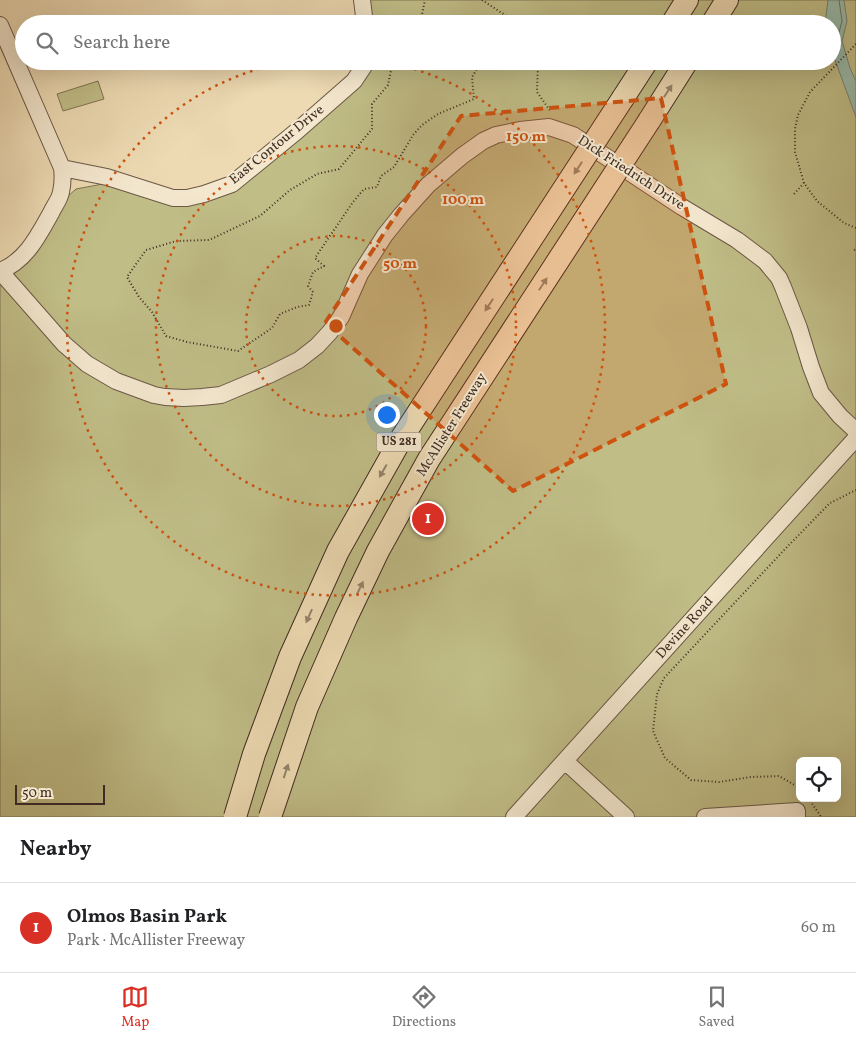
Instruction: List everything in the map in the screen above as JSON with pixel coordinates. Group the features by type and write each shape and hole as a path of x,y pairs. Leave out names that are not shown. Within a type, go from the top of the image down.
{"highway":[{"path":"678,15 687,0"},
{"path":"718,15 727,0"},
{"name":"US 281","path":"235,817 254,754 290,657 338,551 401,439 641,70"},
{"name":"McAllister Freeway","path":"270,817 307,707 378,551 429,460 681,70"}],"street":[{"path":"362,0 364,15"},
{"path":"0,25 15,60"},
{"path":"0,272 9,268 25,255 36,241 61,194 64,179 62,168 20,70"},
{"name":"East Contour Drive","path":"62,168 107,177 173,198 187,198 204,194 232,184 354,81 361,70"},
{"name":"Dick Friedrich Drive","path":"0,272 64,344 87,364 116,381 154,395 165,397 193,398 221,395 299,360 317,346 341,317 360,274 385,235 428,185 462,156 496,135 549,127 573,135 682,207 737,240 765,262 779,278 783,287 800,328 811,367 821,393 840,416 856,431"},
{"name":"Devine Road","path":"514,817 856,438"},
{"path":"565,761 626,817"},
{"path":"704,817 797,811 797,817"}],"path":[{"path":"422,15 425,0"},
{"path":"482,0 503,15"},
{"path":"841,59 856,44"},
{"path":"390,70 388,85 372,104 372,129 340,169 317,174 290,190 260,216 209,240 176,241 146,250 127,277 139,297 152,312 166,336 187,342 238,351 272,328 280,314 297,307 309,305 313,292 308,286 313,272 324,266 315,258 353,202 364,188 377,187 382,176 394,167 413,135 422,125 438,114 474,98 472,77 476,70"},
{"path":"538,70 537,92 552,114"},
{"path":"831,70 810,92 798,115 795,152 804,182 817,201 844,223 856,228"},
{"path":"794,194 804,182"},
{"path":"796,786 778,776 751,777 719,782 691,780 665,758 653,731 657,694 664,678 787,547 830,503 856,490"},
{"path":"811,802 821,817"}],"highlighted area":[{"path":"661,98 726,384 513,491 325,323 461,116"}],"shaded area":[{"path":"367,0 856,0 856,817 0,817 0,277 67,197 76,189 108,183 143,195 231,188 361,70 841,70 841,15 369,15"},
{"path":"98,81 104,99 63,111 57,94"}],"water":[{"path":"828,0 844,0 847,21 842,41 856,81 856,117 839,70 841,70 841,15 826,15"}],"place":[{"name":"Olmos Basin Park","path":"428,519"}]}
